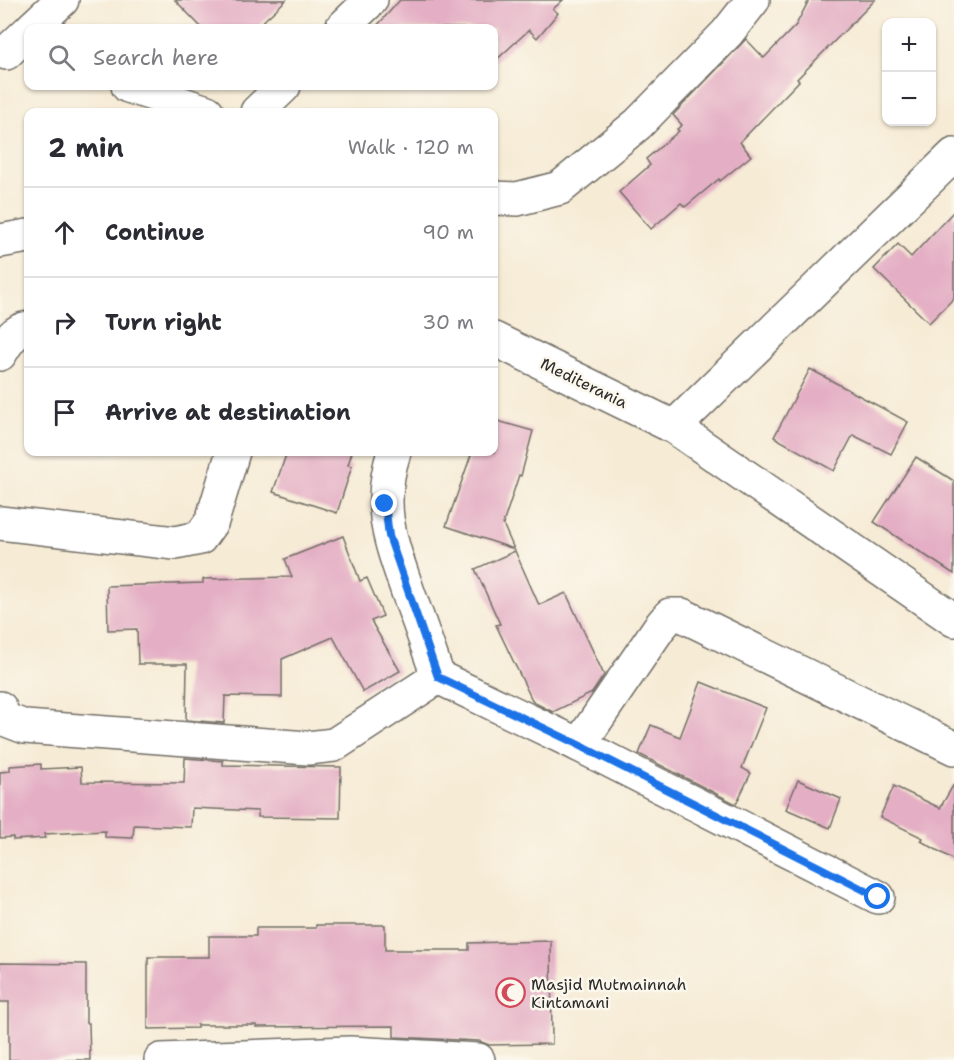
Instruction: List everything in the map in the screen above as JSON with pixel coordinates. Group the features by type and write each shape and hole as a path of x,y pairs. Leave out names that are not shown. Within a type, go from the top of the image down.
{"street":[{"path":"36,24 62,0"},
{"path":"346,24 371,0"},
{"path":"498,198 517,199 560,188 638,124 727,33 753,0"},
{"path":"140,90 195,108"},
{"path":"261,108 280,90"},
{"path":"674,427 954,155"},
{"path":"0,241 24,237"},
{"path":"0,354 9,338 24,329"},
{"name":"Mediterania","path":"498,341 674,427 954,620"},
{"path":"0,523 176,543 200,538 213,521 232,456"},
{"path":"393,456 388,469 385,504 389,536 438,677 579,745 878,897"},
{"path":"579,745 659,628 670,615 682,615 954,748"},
{"path":"0,708 4,719 26,727 308,748 334,745 438,677"},
{"path":"161,1060 351,1057 478,1060"}],"building":[{"path":"175,0 286,0 260,24 198,24"},
{"path":"400,0 563,0 553,9 558,13 537,38 529,30 498,58 498,24 379,24"},
{"path":"809,0 875,0 797,79 799,81 740,142 751,156 685,207 681,203 651,229 619,192 650,165 646,159 679,131 677,129 682,125 673,115 746,39 764,58 796,25"},
{"path":"954,211 954,298 929,323 874,269 898,244 911,257"},
{"path":"810,369 908,422 891,454 853,435 834,471 774,437"},
{"path":"498,421 533,431 521,476 519,475 503,524 514,549 446,526 471,456 498,456"},
{"path":"286,456 351,456 348,465 352,466 337,513 273,492"},
{"path":"916,457 954,481 954,574 874,522"},
{"path":"343,536 360,581 367,578 383,616 371,621 400,671 363,692 333,637 282,659 282,697 225,696 224,723 186,720 187,664 138,664 137,629 108,630 107,586 203,583 203,579 292,577 285,559"},
{"path":"515,551 539,605 566,593 604,675 592,693 553,712 533,702 496,625 500,624 475,569"},
{"path":"701,682 766,708 742,768 751,773 736,804 639,754 651,725 680,737"},
{"path":"185,758 223,761 223,765 341,767 340,818 258,817 258,811 192,808 191,827 134,825 133,838 105,837 105,831 44,834 45,838 13,840 13,837 0,838 0,772 10,771 10,766 41,764 41,769 81,767 82,782 184,783"},
{"path":"798,780 841,799 830,828 786,809"},
{"path":"954,784 954,860 921,841 923,838 880,817 894,786 940,808"},
{"path":"316,925 385,925 385,950 469,950 469,943 551,941 552,1044 489,1045 479,1041 394,1037 394,1026 197,1025 197,1028 148,1029 148,957 209,957 209,936 256,936 256,928 316,928"},
{"path":"0,963 86,964 86,1023 89,1023 90,1060 9,1060 9,1002 0,1002"}],"place":[{"name":"Masjid Mutmainnah Kintamani","path":"510,993"}],"route":[{"path":"385,504 389,536 438,677 579,745 878,897"}]}
